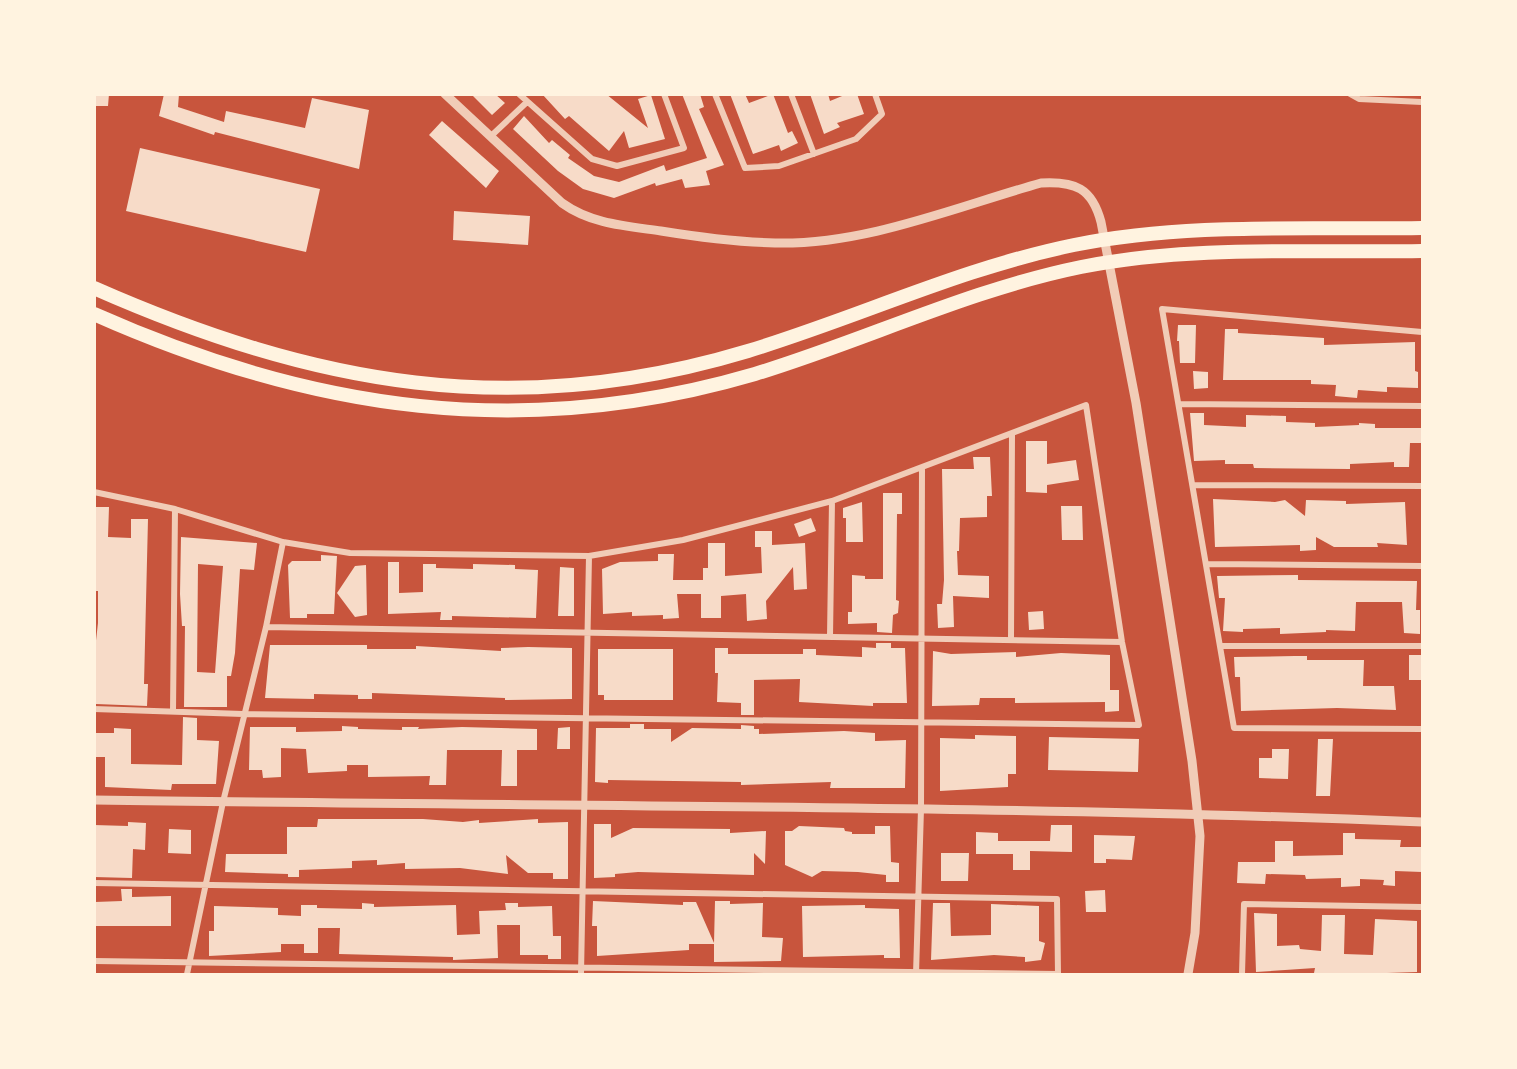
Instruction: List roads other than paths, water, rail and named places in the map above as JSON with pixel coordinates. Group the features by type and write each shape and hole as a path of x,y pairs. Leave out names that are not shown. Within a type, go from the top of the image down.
{"highway":[{"path":"94,288 203,333 253,350 335,371 387,380 440,385 534,387 639,377 736,354 989,267 1075,245 1135,235 1243,229 1422,228"},
{"path":"94,314 192,355 247,373 305,388 387,403 442,408 537,410 651,398 744,376 996,289 1080,267 1140,257 1243,252 1422,251"}],"street":[{"path":"445,94 545,189 574,212 609,223 775,243 807,241 883,230 1041,183 1057,182 1078,187 1090,195 1101,222 1136,403 1192,761 1200,836 1195,933 1188,975"},
{"path":"519,94 592,159 617,166 684,148 664,94"},
{"path":"715,94 745,168 779,166 856,139 882,114 875,94"},
{"path":"791,94 814,154"},
{"path":"1350,94 1359,99 1422,102"},
{"path":"490,137 527,102"},
{"path":"1422,332 1162,309 1234,728 1422,729"},
{"path":"1179,404 1422,406"},
{"path":"94,492 175,509 283,542 350,553 589,556 683,540 832,501 1012,435 1086,405 1122,642 1139,725 243,714 94,709"},
{"path":"1011,640 1012,435"},
{"path":"916,974 921,809 922,468"},
{"path":"1193,485 1422,486"},
{"path":"830,637 832,501"},
{"path":"172,711 175,509"},
{"path":"187,975 208,884 223,802 266,627 283,542"},
{"path":"581,971 589,556"},
{"path":"1206,564 1422,566"},
{"path":"266,627 1122,642"},
{"path":"1220,646 1422,645"},
{"path":"94,800 921,809 1197,814 1422,822"},
{"path":"94,883 1057,898 1058,974 581,971 94,961"},
{"path":"1242,975 1244,904 1422,906"}]}
